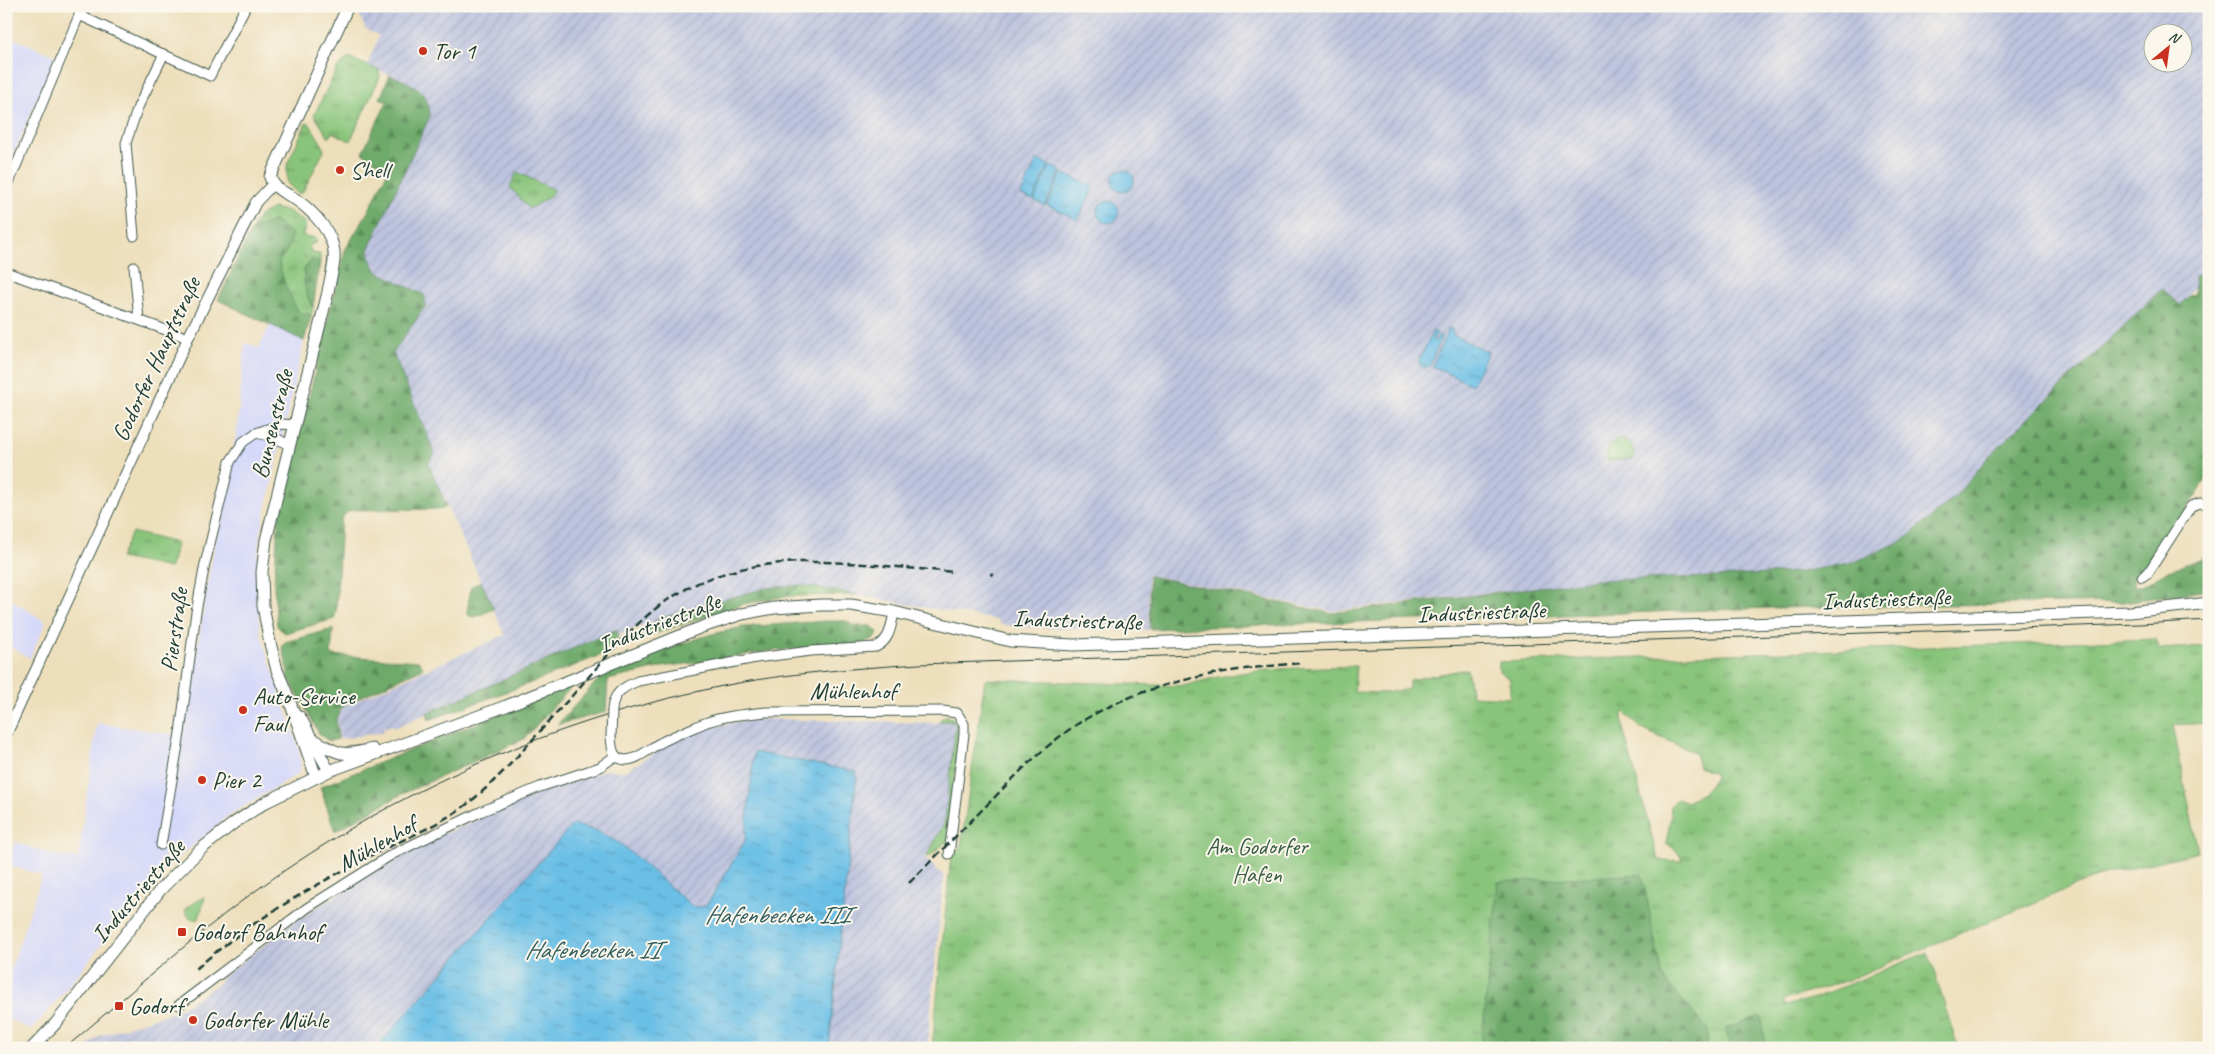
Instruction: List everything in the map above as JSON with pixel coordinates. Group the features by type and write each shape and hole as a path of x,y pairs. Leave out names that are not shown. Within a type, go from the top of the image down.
{"main road":[{"path":"272,184 270,177 272,170 348,6"},
{"name":"Bunsenstraße","path":"272,184 302,204 317,217 333,245 334,260 328,292 266,540 262,572 263,606 277,670 316,777"},
{"name":"Industriestraße","path":"32,1048 56,1023 161,889 188,861 234,823 266,802 316,777 506,706 702,626 742,614 774,608 851,605 894,612 1010,641 1073,645 2130,612 2209,603"},
{"name":"Bunsenstraße","path":"289,699 313,739 329,772"},
{"name":"Bunsenstraße","path":"313,739 333,751 346,755 396,746"}],"street":[{"path":"6,190 83,6"},
{"path":"79,15 210,76 246,6"},
{"path":"134,236 126,143 138,107 164,54"},
{"name":"Godorfer Hauptstraße","path":"6,735 188,338 256,202 272,184"},
{"path":"134,267 139,319"},
{"path":"6,272 188,338"},
{"name":"Pierstraße","path":"161,845 180,733 196,612 205,564 230,462 243,442 256,433 282,424 294,425"},
{"path":"256,433 274,437 289,445"},
{"path":"2142,577 2148,573 2191,506 2209,504"},
{"name":"Mühlenhof","path":"615,756 611,737 612,702 620,690 638,680 756,658 811,651 876,648 885,643 888,637 894,612"},
{"name":"Mühlenhof","path":"615,756 626,760 634,758 660,743 704,723 742,715 766,712 951,711 961,716 964,724 949,854"},
{"name":"Mühlenhof","path":"178,1005 307,908 391,856 480,812 540,787 600,767 615,756"}],"shaded area":[{"path":"363,6 2209,6 2209,268 2180,306 2162,290 1989,456 1956,496 1904,540 1854,562 1801,572 1716,577 1597,580 1331,611 1148,575 1149,630 1017,627 1000,624 997,620 800,585 766,588 682,611 618,635 617,629 394,728 392,725 383,728 384,732 339,739 337,719 344,706 505,635 343,273 416,117 412,85 367,65 379,36 365,28 360,15"},
{"path":"6,35 55,56 6,172"},
{"path":"270,325 304,341 259,540 257,581 260,632 299,749 301,768 298,774 228,816 152,880 64,992 31,1030 6,1017 6,984 42,875 7,865 15,842 54,855 78,858 97,723 183,736 211,565 237,430 245,343 259,348"},
{"path":"6,597 46,622 30,658 6,644"},
{"path":"766,719 937,723 941,720 956,722 945,821 925,858 944,876 927,1048 829,1048 841,926 754,752 745,841 708,903 702,907 693,907 621,844 597,831 573,824 376,1048 86,1048 99,1036 178,1010 218,984 224,976 298,919 390,862 436,837 554,787 606,770 626,771 679,737 706,728 742,721"}],"green space":[{"path":"348,58 379,70 380,77 350,141 332,132 329,138 314,115 337,69"},
{"path":"390,75 412,85 423,93 429,107 430,116 369,248 373,264 378,272 424,295 426,305 393,353 435,454 428,463 447,507 442,509 351,510 345,514 341,520 336,612 334,619 285,633 277,626 274,587 278,522 345,250 369,210 389,169 362,153 387,102 380,98"},
{"path":"306,123 309,123 322,144 324,151 302,193 297,193 287,183 287,165"},
{"path":"517,172 554,190 549,197 529,209 510,187"},
{"path":"273,208 288,211 306,223 303,235 308,238 314,237 317,242 309,246 312,253 320,254 320,262 312,259 309,278 308,296 313,307 311,317 309,314 300,315 283,282 279,262 288,248 274,221 252,229 259,216"},
{"path":"274,221 292,234 288,248 279,262 282,276 296,308 300,314 309,314 311,317 304,341 218,300 252,229"},
{"path":"312,259 320,262 313,307 307,294 304,274 304,269"},
{"path":"2209,268 2209,475 2147,570 2140,572 2133,579 2134,586 2142,586 2165,572 2209,556 2209,590 2123,602 1772,608 1150,629 1149,576 1331,613 1597,580 1716,577 1801,572 1854,562 1904,540 1956,496 1989,456 2162,289 2180,305 2190,295 2195,294 2194,276 2204,273"},
{"path":"1619,439 1626,441 1633,448 1634,459 1608,461 1608,447"},
{"path":"132,532 177,543 170,568 120,558"},
{"path":"481,581 494,609 475,617 469,616 467,611 471,587"},
{"path":"800,585 858,595 787,596"},
{"path":"800,585 787,596 743,604 633,641 657,620 682,611 766,588"},
{"path":"846,621 854,626 871,626 878,632 875,638 860,644 768,651 667,666 608,680 606,712 557,725 608,669 708,635 743,627"},
{"path":"333,629 331,655 418,661 423,668 343,705 336,719 338,739 329,741 320,735 289,679 282,647 285,642"},
{"path":"617,629 618,637 601,655 429,720 427,713"},
{"name":"Am Godorfer Hafen","path":"2156,639 2158,649 2209,646 2209,723 2173,725 2198,852 2099,876 1845,981 1784,1000 1785,1006 1815,998 1928,952 1958,1048 932,1048 951,856 961,846 985,679 1184,686 1248,672 1291,668 1356,666 1354,692 1385,693 1409,689 1409,680 1467,669 1472,696 1510,698 1510,679 1499,671 1499,662","holes":["1624,712 1642,729 1695,753 1699,767 1715,774 1711,784 1700,795 1686,802 1677,799 1670,806 1671,816 1666,843 1677,851 1683,861 1658,860 1623,728 1622,715"]},
{"path":"575,683 524,739 402,794 335,831 320,787"},
{"path":"944,716 958,721 959,738 948,840 929,857 927,856 945,821 956,722 939,721"},
{"path":"1642,874 1662,977 1708,1030 1707,1048 1481,1048 1498,882"},
{"path":"205,897 199,919 190,919 185,911 187,907"},
{"path":"1760,1016 1767,1048 1732,1048 1725,1029"}],"water":[{"path":"1037,160 1049,165 1033,200 1021,195"},
{"path":"1050,166 1061,171 1045,206 1034,200"},
{"path":"1119,170 1127,170 1134,177 1134,185 1127,192 1119,192 1112,185 1112,177"},
{"path":"1062,173 1094,187 1078,220 1047,205"},
{"path":"1104,201 1112,201 1119,208 1119,216 1112,223 1104,223 1097,216 1097,208"},
{"path":"1449,328 1452,329 1453,335 1488,352 1472,385 1432,366"},
{"path":"1433,331 1437,333 1433,340 1435,342 1439,335 1442,336 1429,367 1426,366 1424,370 1418,362"},
{"path":"754,752 857,772 829,1048 376,1048 573,824 597,831 621,844 693,907 702,907 708,903 745,841"}],"tram line":[{"path":"65,1048 178,952 247,897 298,861 406,798 463,770 579,724 639,706 727,685 809,673 919,664 2140,624 2209,620"}],"railway":[{"path":"196,969 236,936 280,907 370,856 455,813 466,805 507,768 610,652 632,630 654,610 688,588 724,574 761,565 799,562 838,562 955,572"},
{"path":"990,574 994,575"},
{"path":"909,883 1034,758 1058,738 1109,706 1136,695 1190,679 1246,669 1303,663"}],"place":[{"name":"Tor 1","path":"423,51"},
{"name":"Shell","path":"340,170"},
{"name":"Auto-Service Faul","path":"243,710"},
{"name":"Pier 2","path":"202,780"},
{"name":"Godorf Bahnhof","path":"182,932"},
{"name":"Godorf","path":"119,1006"},
{"name":"Godorfer Mühle","path":"193,1020"}],"water label":[{"name":"Hafenbecken III","path":"777,914"},
{"name":"Hafenbecken II","path":"592,949"}]}
